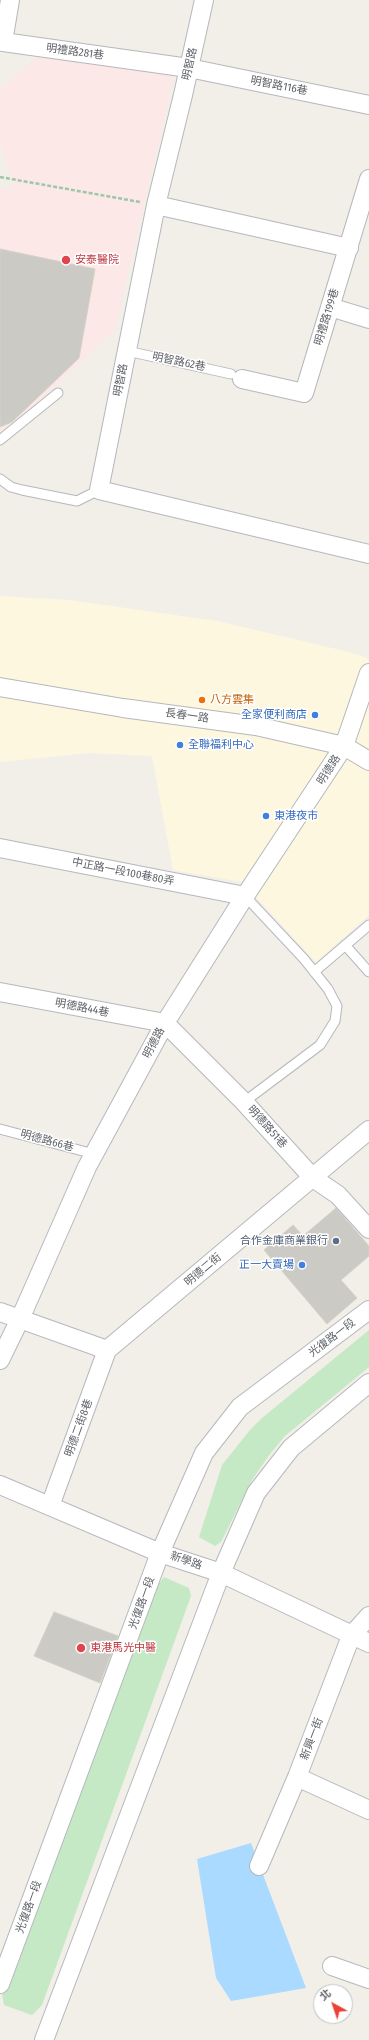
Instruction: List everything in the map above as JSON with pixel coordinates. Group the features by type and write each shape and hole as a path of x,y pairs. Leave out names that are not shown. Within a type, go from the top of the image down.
{"street":[{"name":"明禮路281巷","path":"10,0 3,42 189,68"},
{"name":"明智路","path":"99,490 156,205 204,0"},
{"name":"明智路116巷","path":"189,68 369,105"},
{"name":"明禮路199巷","path":"236,376 304,393 369,179"},
{"path":"156,205 349,248"},
{"path":"330,307 369,319"},
{"path":"99,490 369,554"},
{"name":"明德路","path":"0,1360 94,1154 165,1024 344,746 369,673"},
{"name":"長春一路","path":"0,687 123,708 256,726 344,746 369,761"},
{"name":"中正路一段100巷80弄","path":"0,848 246,896"},
{"name":"明德路44巷","path":"0,992 165,1024"},
{"name":"明德路51巷","path":"165,1024 244,1102 313,1178 338,1195 369,1229"},
{"name":"明德二街","path":"107,1350 369,1130"},
{"name":"光復路一段","path":"0,1984 160,1553 204,1453 240,1407 369,1310"},
{"path":"0,1312 107,1350"},
{"name":"明德二街8巷","path":"50,1506 107,1350"},
{"path":"44,2040 221,1573 256,1494 291,1448 369,1383"},
{"name":"新學路","path":"0,1484 160,1553 221,1573 351,1636 369,1643"},
{"name":"新興一街","path":"259,1866 297,1777 351,1636 369,1616"},
{"path":"297,1777 369,1810"},
{"path":"332,1966 369,1979"}],"lane":[{"name":"明智路62巷","path":"126,351 236,376"},
{"path":"0,440 58,393"},
{"path":"0,479 11,487 77,501 99,490"},
{"path":"244,1102 320,1045 335,1021 337,1006 328,989 314,972 246,896"},
{"path":"314,972 369,925"},
{"path":"345,945 369,972"},
{"name":"明德路66巷","path":"0,1129 94,1154"}],"path":[{"path":"0,177 156,205"}],"shaded area":[{"name":"安泰醫院","path":"38,57 174,76 115,330 12,427 0,434 0,188 14,190 0,140 0,89"},
{"name":"東港夜市","path":"0,596 69,600 217,621 349,652 369,659 369,915 316,962 242,882 173,870 152,756 89,753 0,762"}],"green space":[{"path":"369,1330 369,1367 285,1436 270,1454 252,1480 221,1542 215,1546 199,1537 222,1465 250,1430 262,1418"},
{"path":"164,1577 189,1588 191,1596 42,2005 32,2015 4,2005 2,1993 151,1594"}],"water":[{"path":"251,1843 306,1988 231,2001 216,1978 197,1859"}],"building":[{"path":"0,249 95,269 79,358 12,422 0,427"},
{"name":"正一大賣場","path":"336,1208 369,1246 369,1256 341,1280 357,1298 327,1324 264,1250 293,1225 303,1236"},
{"name":"東港馬光中醫","path":"54,1612 118,1636 100,1683 34,1656"}],"place":[{"name":"安泰醫院","path":"66,260"},
{"name":"八方雲集","path":"202,700"},
{"name":"全家便利商店","path":"315,715"},
{"name":"全聯福利中心","path":"180,745"},
{"name":"東港夜市","path":"266,816"},
{"name":"合作金庫商業銀行","path":"336,1241"},
{"name":"正一大賣場","path":"302,1265"},
{"name":"東港馬光中醫","path":"81,1648"}]}
